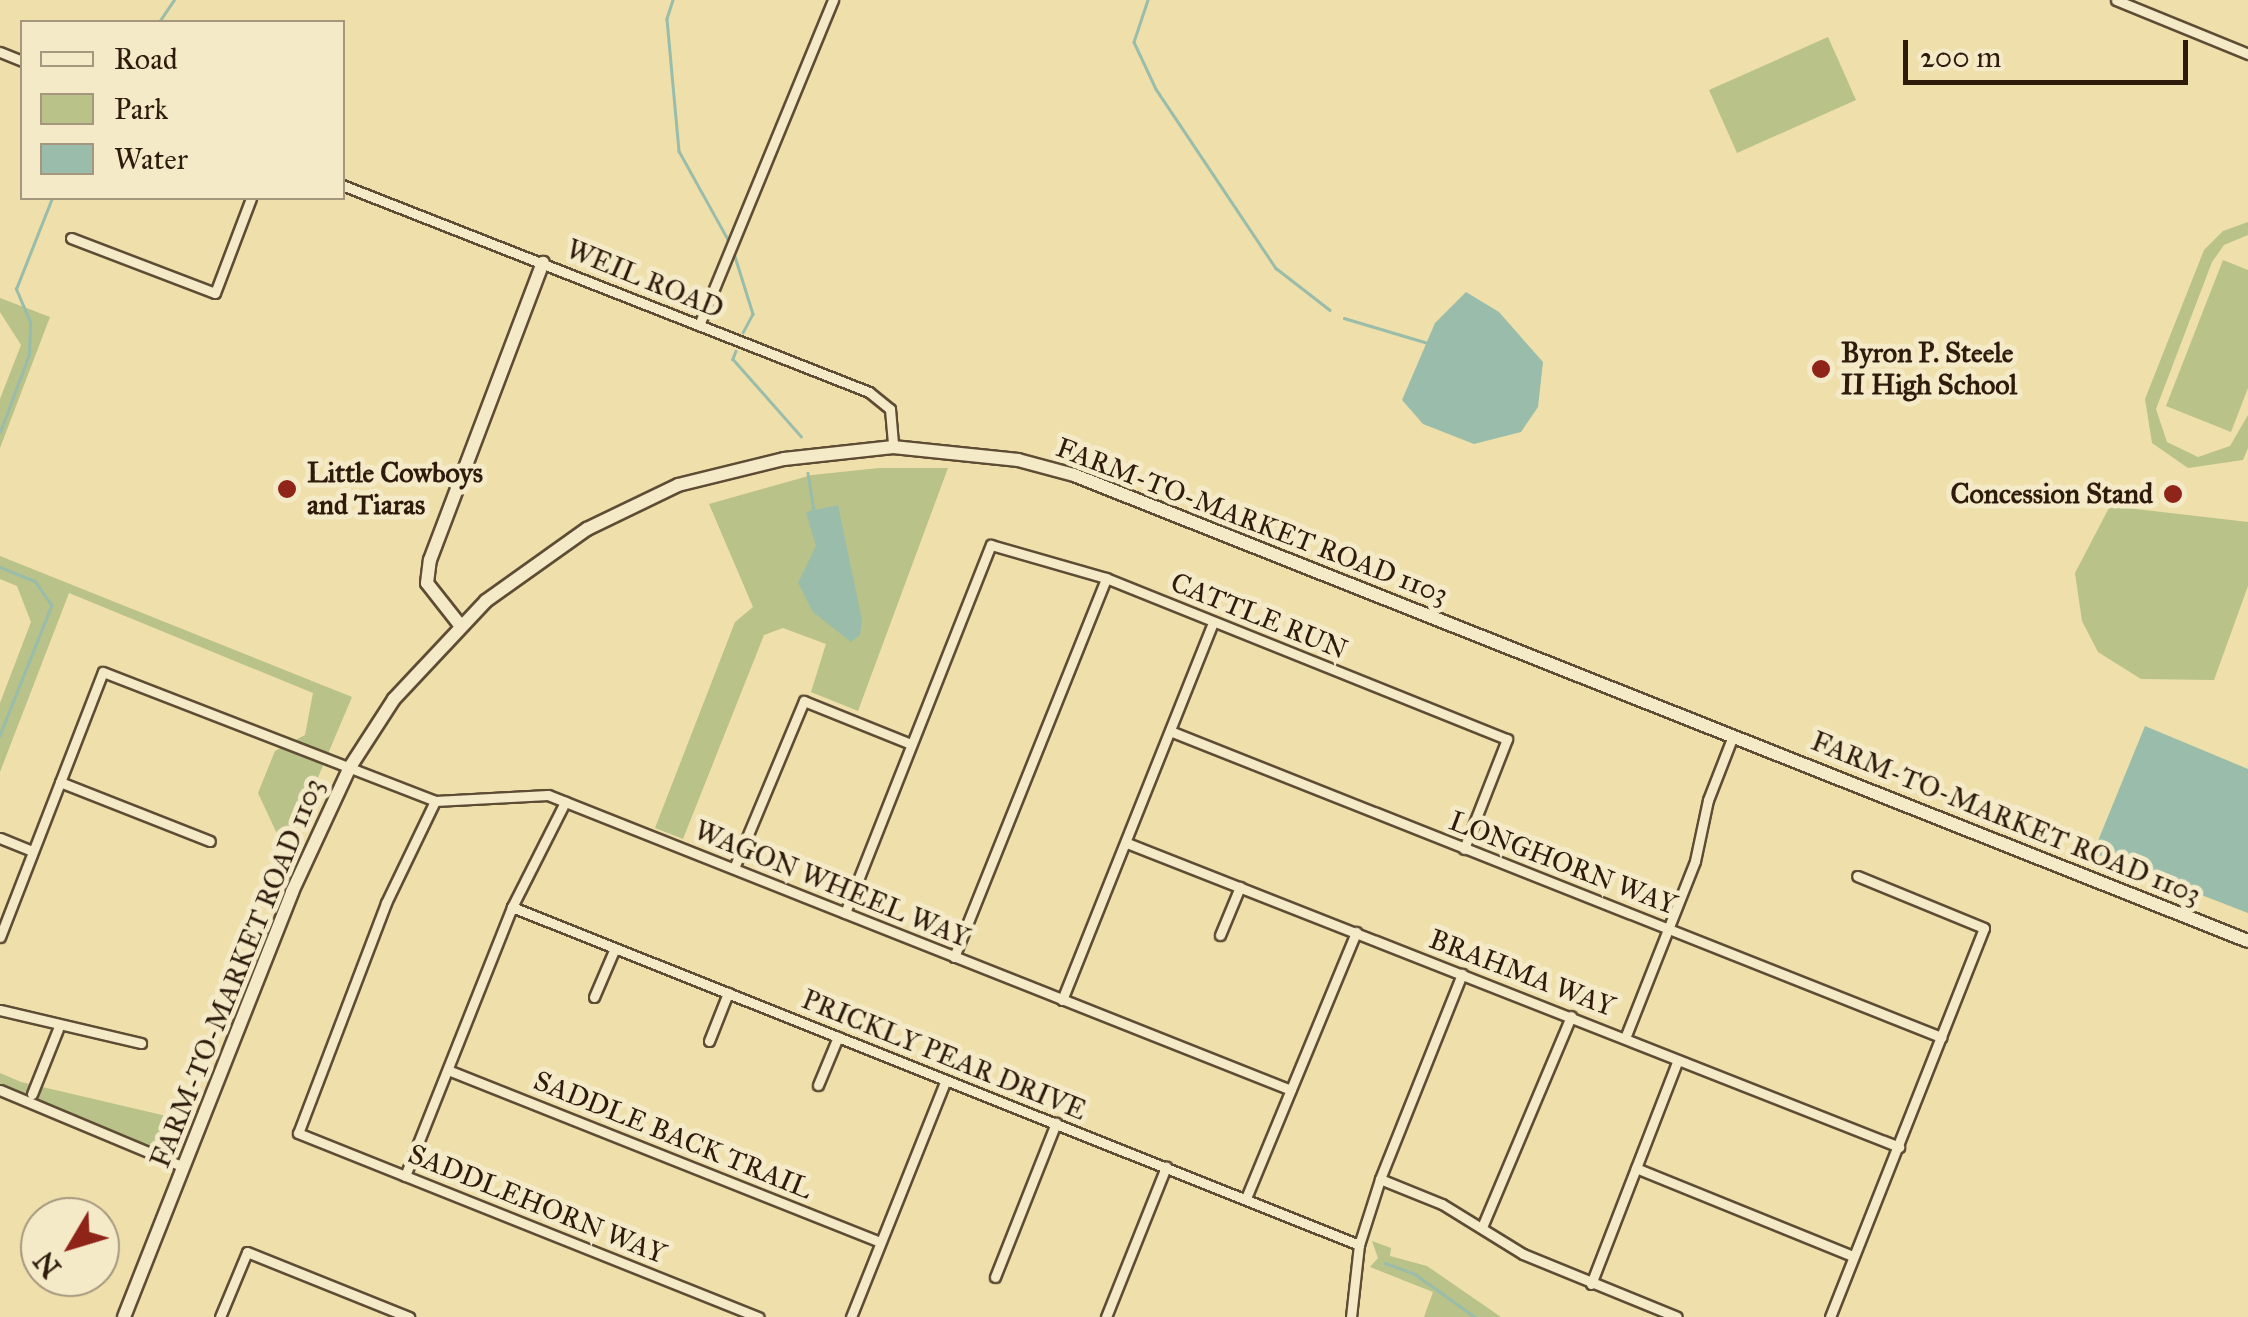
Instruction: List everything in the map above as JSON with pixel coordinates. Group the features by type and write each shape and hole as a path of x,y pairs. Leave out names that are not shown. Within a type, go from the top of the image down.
{"main road":[{"path":"460,625 427,583 430,560 544,263"},
{"name":"FARM-TO-MARKET ROAD 1103","path":"124,1317 292,892 350,767 394,698 460,625 545,556 678,485 784,459 893,447 1018,460 1074,475 2248,941"}],"street":[{"path":"699,325 834,0"},
{"path":"2116,0 2248,54"},
{"name":"WEIL ROAD","path":"345,186 882,400 893,420 893,447"},
{"path":"71,238 215,294 250,200"},
{"name":"CATTLE RUN","path":"912,744 991,545 1106,578 1507,739 1464,849"},
{"path":"954,956 1106,578"},
{"path":"1062,1000 1214,622"},
{"name":"WAGON WHEEL WAY","path":"60,782 103,672 435,801 524,792 565,802 1291,1090"},
{"path":"734,868 804,701 912,744 845,913"},
{"name":"LONGHORN WAY","path":"1170,731 1941,1037"},
{"path":"1625,1038 1668,928 1733,736"},
{"path":"0,936 60,782 210,841"},
{"name":"SADDLEHORN WAY","path":"435,801 393,885 298,1133 759,1317"},
{"path":"404,1176 512,908 565,802"},
{"path":"0,838 33,851"},
{"name":"BRAHMA WAY","path":"1128,843 1899,1147"},
{"path":"1830,1317 1984,928 1856,876"},
{"path":"1220,935 1240,887"},
{"name":"PRICKLY PEAR DRIVE","path":"512,908 1359,1245"},
{"path":"1246,1198 1356,932"},
{"path":"594,997 615,948"},
{"path":"1351,1317 1359,1245 1380,1179 1462,974"},
{"path":"709,1041 728,993"},
{"path":"0,1010 58,1029 104,1030 141,1043"},
{"path":"1482,1227 1572,1016"},
{"path":"32,1094 58,1029"},
{"path":"818,1085 838,1037"},
{"path":"1591,1284 1678,1060"},
{"name":"SADDLE BACK TRAIL","path":"448,1070 880,1242"},
{"path":"850,1317 946,1080"},
{"path":"0,1090 184,1167"},
{"path":"995,1277 1056,1123"},
{"path":"1106,1317 1166,1167"},
{"path":"1636,1168 1854,1256"},
{"path":"1380,1179 1482,1227 1496,1240 1591,1284 1676,1317"},
{"path":"220,1317 247,1252 408,1317"}],"green space":[{"path":"1828,37 1856,100 1737,153 1709,90"},
{"path":"2248,222 2248,235 2224,245 2212,262 2156,409 2167,442 2198,457 2230,446 2248,415 2248,448 2243,460 2188,468 2152,443 2145,399 2204,250 2223,231"},
{"path":"2223,260 2248,270 2248,388 2231,432 2166,406"},
{"path":"0,298 50,317 0,448 0,399 21,345 0,312"},
{"path":"879,468 948,468 858,711 811,692 826,644 783,628 764,635 683,839 655,828 735,622 753,607 709,504 812,475"},
{"path":"2110,506 2248,522 2248,586 2214,680 2141,679 2098,652 2082,621 2075,573"},
{"path":"0,556 352,697 286,853 258,793 275,751 305,735 313,693 69,593 0,772 0,703 31,622 17,586 0,579"},
{"path":"0,1073 21,1082 175,1118 160,1153 0,1085"},
{"path":"1372,1241 1391,1248 1390,1256 1427,1266 1501,1317 1424,1317 1433,1292 1370,1267 1378,1258"}],"water":[{"path":"1466,292 1499,312 1543,362 1538,407 1521,432 1474,444 1423,424 1402,400 1435,323"},
{"path":"838,505 862,620 860,635 851,642 813,612 798,583 816,546 806,512"},
{"path":"2145,726 2248,769 2248,913 2093,853"}],"waterway":[{"path":"160,20 174,0"},
{"path":"673,0 667,19 679,151 730,243"},
{"path":"1148,0 1134,42 1156,89 1276,268 1330,310"},
{"path":"0,432 29,355 30,322 16,289 51,200"},
{"path":"733,250 753,314 743,333"},
{"path":"1344,318 1428,343"},
{"path":"736,351 733,359 801,436"},
{"path":"808,473 814,510"},
{"path":"0,567 35,581 52,605 0,736"},
{"path":"1385,1263 1415,1274 1475,1317"}],"place":[{"name":"Byron P. Steele II High School","path":"1821,369"},
{"name":"Little Cowboys and Tiaras","path":"287,489"},
{"name":"Concession Stand","path":"2173,494"}]}
